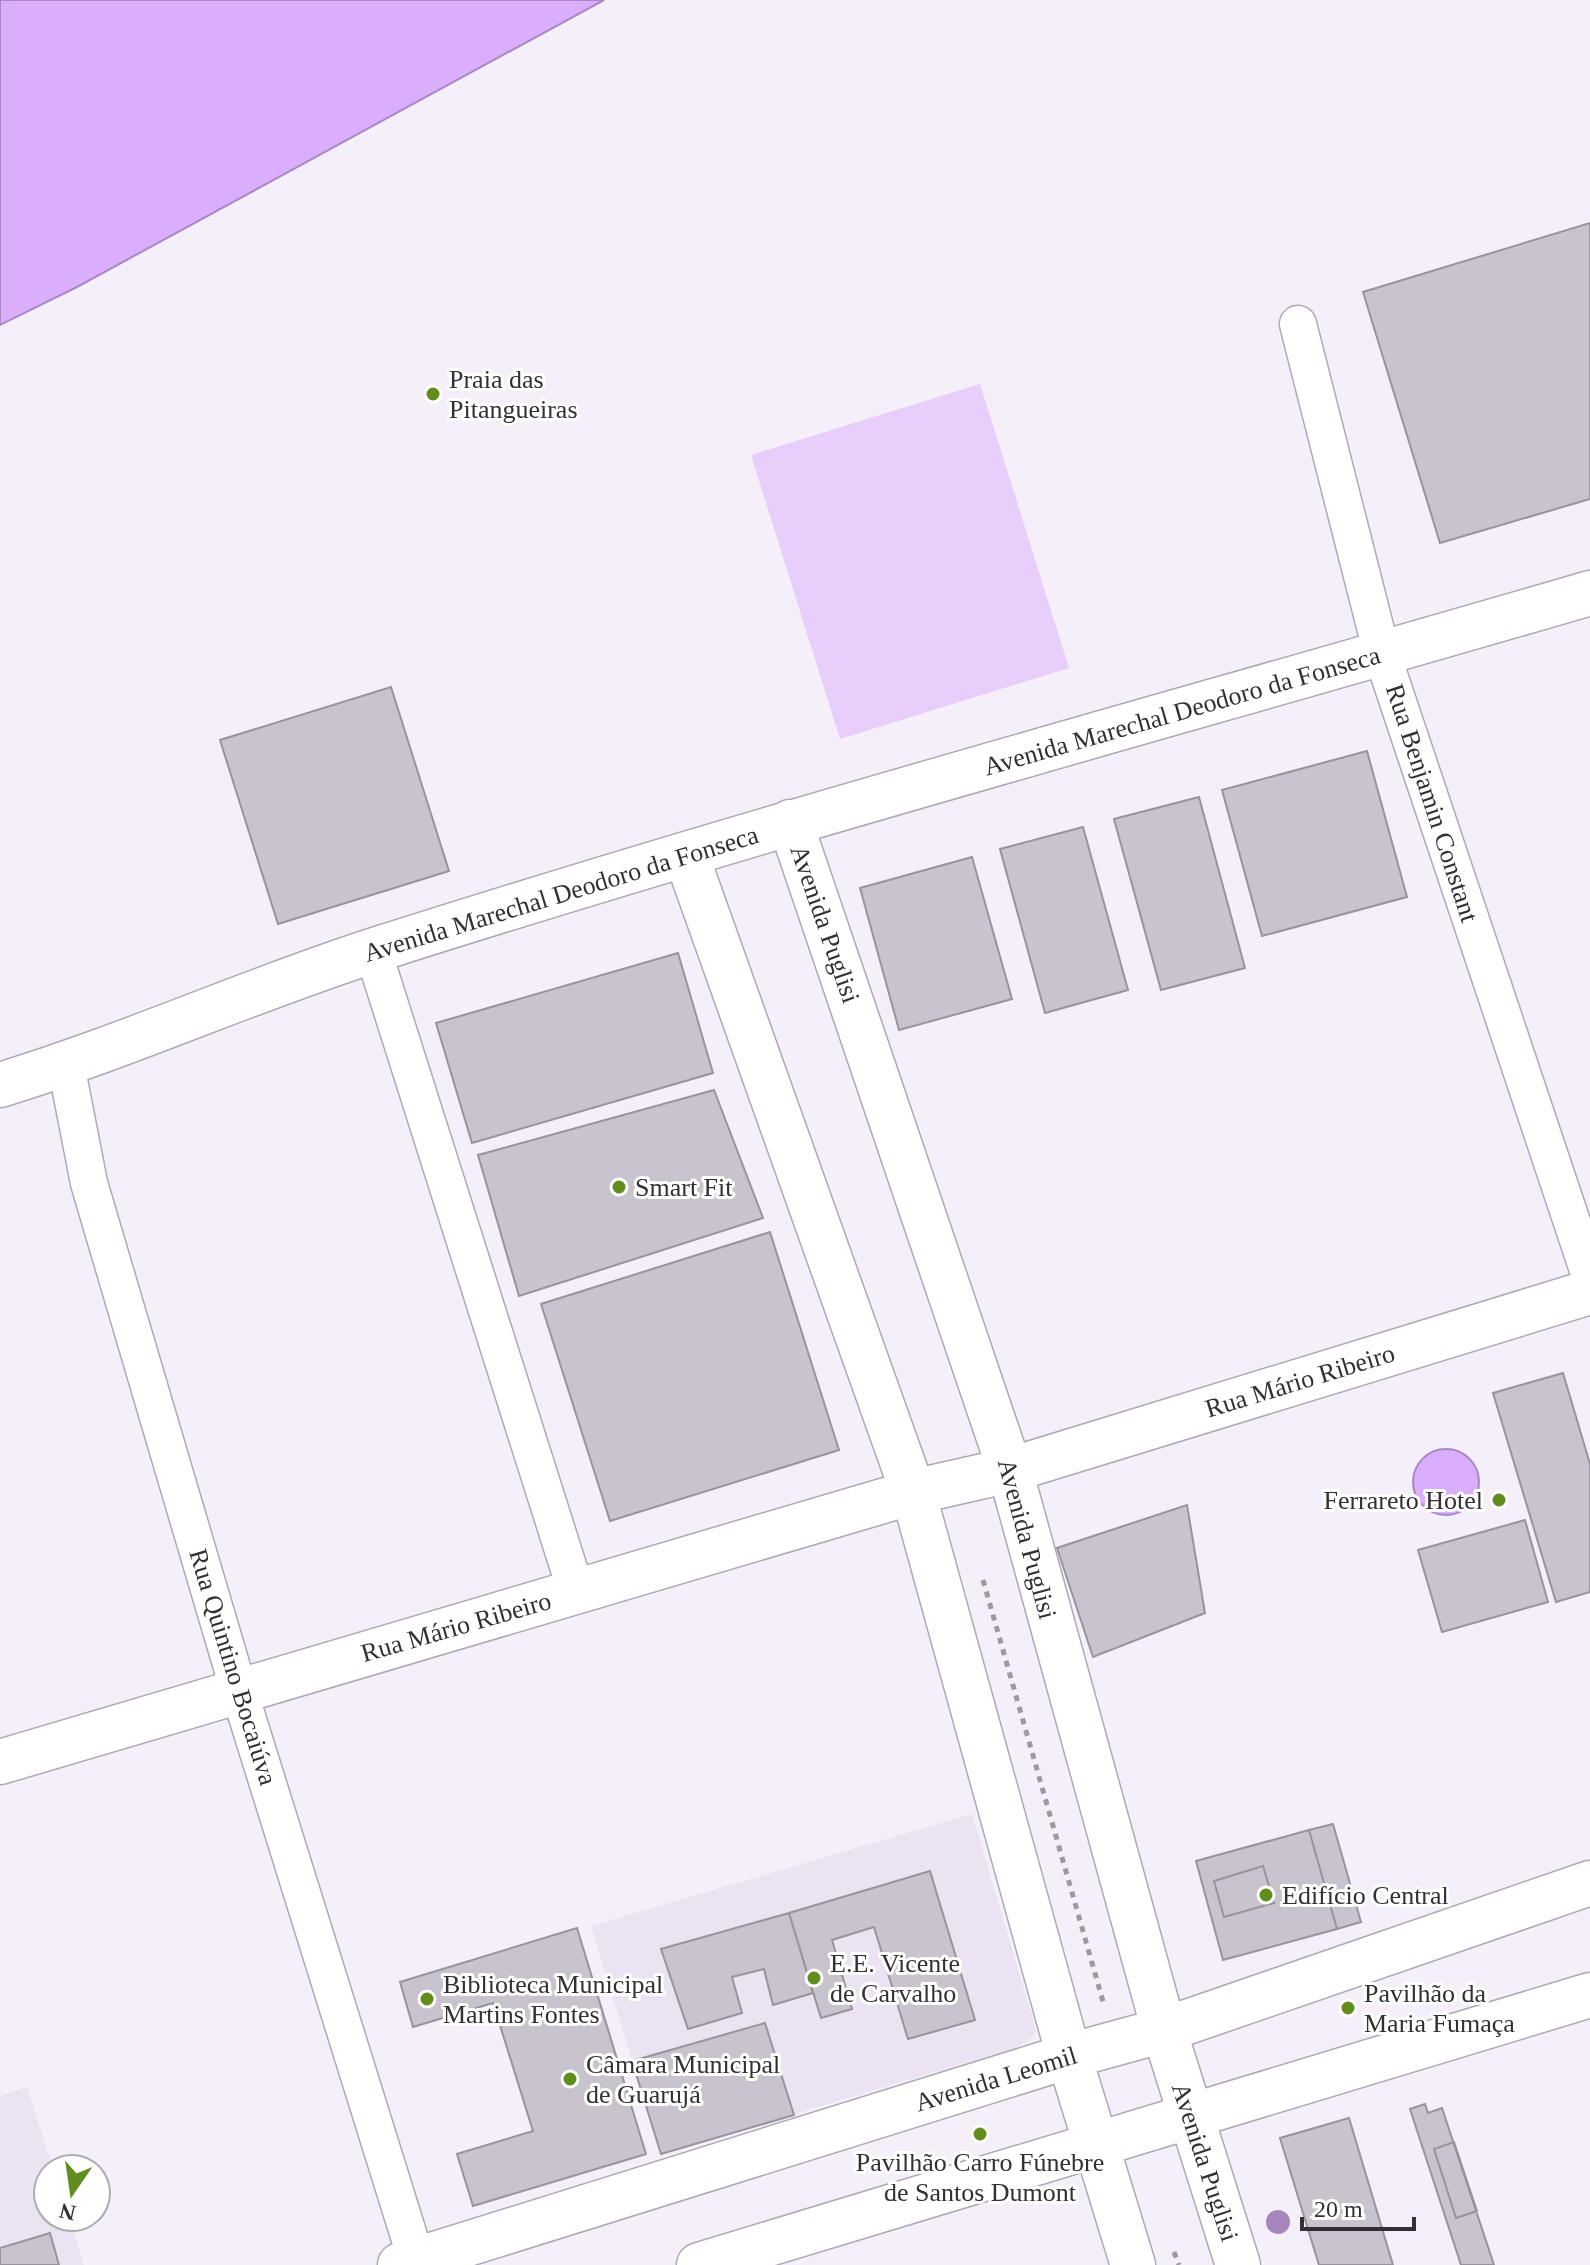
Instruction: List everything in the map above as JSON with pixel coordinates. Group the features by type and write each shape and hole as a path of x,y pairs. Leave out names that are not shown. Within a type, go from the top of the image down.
{"main road":[{"name":"Avenida Marechal Deodoro da Fonseca","path":"0,1085 66,1065 373,951 790,822 1590,593"},
{"name":"Avenida Puglisi","path":"790,822 1010,1470 1164,2030 1238,2265"},
{"path":"686,855 913,1492 1069,2056 1133,2265"},
{"name":"Rua Mário Ribeiro","path":"0,1762 913,1492 1010,1470 1590,1292"},
{"name":"Avenida Leomil","path":"411,2263 1069,2056 1164,2030 1590,1883"},
{"path":"699,2265 1590,1995"}],"street":[{"name":"Rua Benjamin Constant","path":"1298,324 1382,654 1590,1276"},
{"path":"373,951 576,1591"},
{"name":"Rua Quintino Bocaiúva","path":"66,1065 89,1183 411,2263"}],"path":[{"path":"982,1573 1114,2044"},
{"path":"1174,2250 1179,2265"}],"shaded area":[{"path":"0,0 604,0 77,287 0,325"},
{"path":"980,384 1069,668 840,739 751,455"},
{"path":"1446,1449 1459,1451 1469,1459 1477,1469 1477,1495 1469,1505 1459,1513 1446,1515 1433,1513 1423,1505 1415,1495 1413,1482 1415,1469 1423,1459 1433,1451"},
{"name":"E.E. Vicente de Carvalho","path":"972,1814 1036,2030 1031,2038 1018,2047 661,2154 591,1926"},
{"path":"27,2087 48,2153 32,2153 32,2233 74,2233 84,2265 0,2265 0,2096"}],"building":[{"path":"1590,223 1590,499 1440,543 1363,292"},
{"path":"391,687 449,871 278,924 220,740"},
{"path":"1367,751 1407,897 1262,936 1222,790"},
{"path":"1199,797 1245,968 1161,990 1114,819"},
{"path":"1083,827 1128,990 1045,1013 1000,849"},
{"path":"972,857 1012,999 899,1030 860,888"},
{"path":"678,953 713,1073 472,1143 436,1023"},
{"name":"Smart Fit","path":"714,1090 763,1218 519,1296 478,1155"},
{"path":"770,1232 839,1450 610,1521 541,1304"},
{"path":"1563,1373 1590,1464 1590,1592 1556,1602 1493,1393"},
{"path":"1187,1505 1205,1613 1093,1657 1057,1548"},
{"path":"1525,1520 1548,1602 1442,1632 1418,1550"},
{"path":"1333,1824 1361,1922 1337,1929 1309,1830"},
{"name":"Edifício Central","path":"1309,1830 1337,1929 1223,1960 1196,1861"},
{"path":"1263,1866 1274,1903 1224,1917 1214,1881"},
{"path":"930,1871 975,2020 908,2039 874,1927 832,1940 852,2009 821,2018 789,1913"},
{"path":"789,1913 813,1993 773,2005 764,1969 732,1977 742,2013 688,2029 661,1949"},
{"name":"Câmara Municipal de Guarujá","path":"577,1928 646,2154 473,2206 457,2154 533,2131 493,2003 413,2027 400,1982"},
{"path":"765,2023 794,2115 661,2154 632,2061"},
{"path":"1425,2104 1428,2113 1442,2108 1494,2265 1461,2265 1410,2109"},
{"path":"1349,2118 1393,2265 1319,2265 1280,2138"},
{"path":"1454,2142 1477,2211 1456,2218 1434,2149"},
{"path":"50,2233 59,2265 0,2265 0,2248"}],"place":[{"name":"Praia das Pitangueiras","path":"433,394"},
{"name":"Smart Fit","path":"619,1187"},
{"name":"Ferrareto Hotel","path":"1499,1500"},
{"name":"Edifício Central","path":"1266,1895"},
{"name":"E.E. Vicente de Carvalho","path":"814,1978"},
{"name":"Biblioteca Municipal Martins Fontes","path":"427,1999"},
{"name":"Pavilhão da Maria Fumaça","path":"1348,2008"},
{"name":"Câmara Municipal de Guarujá","path":"570,2079"},
{"name":"Pavilhão Carro Fúnebre de Santos Dumont","path":"980,2134"}]}
